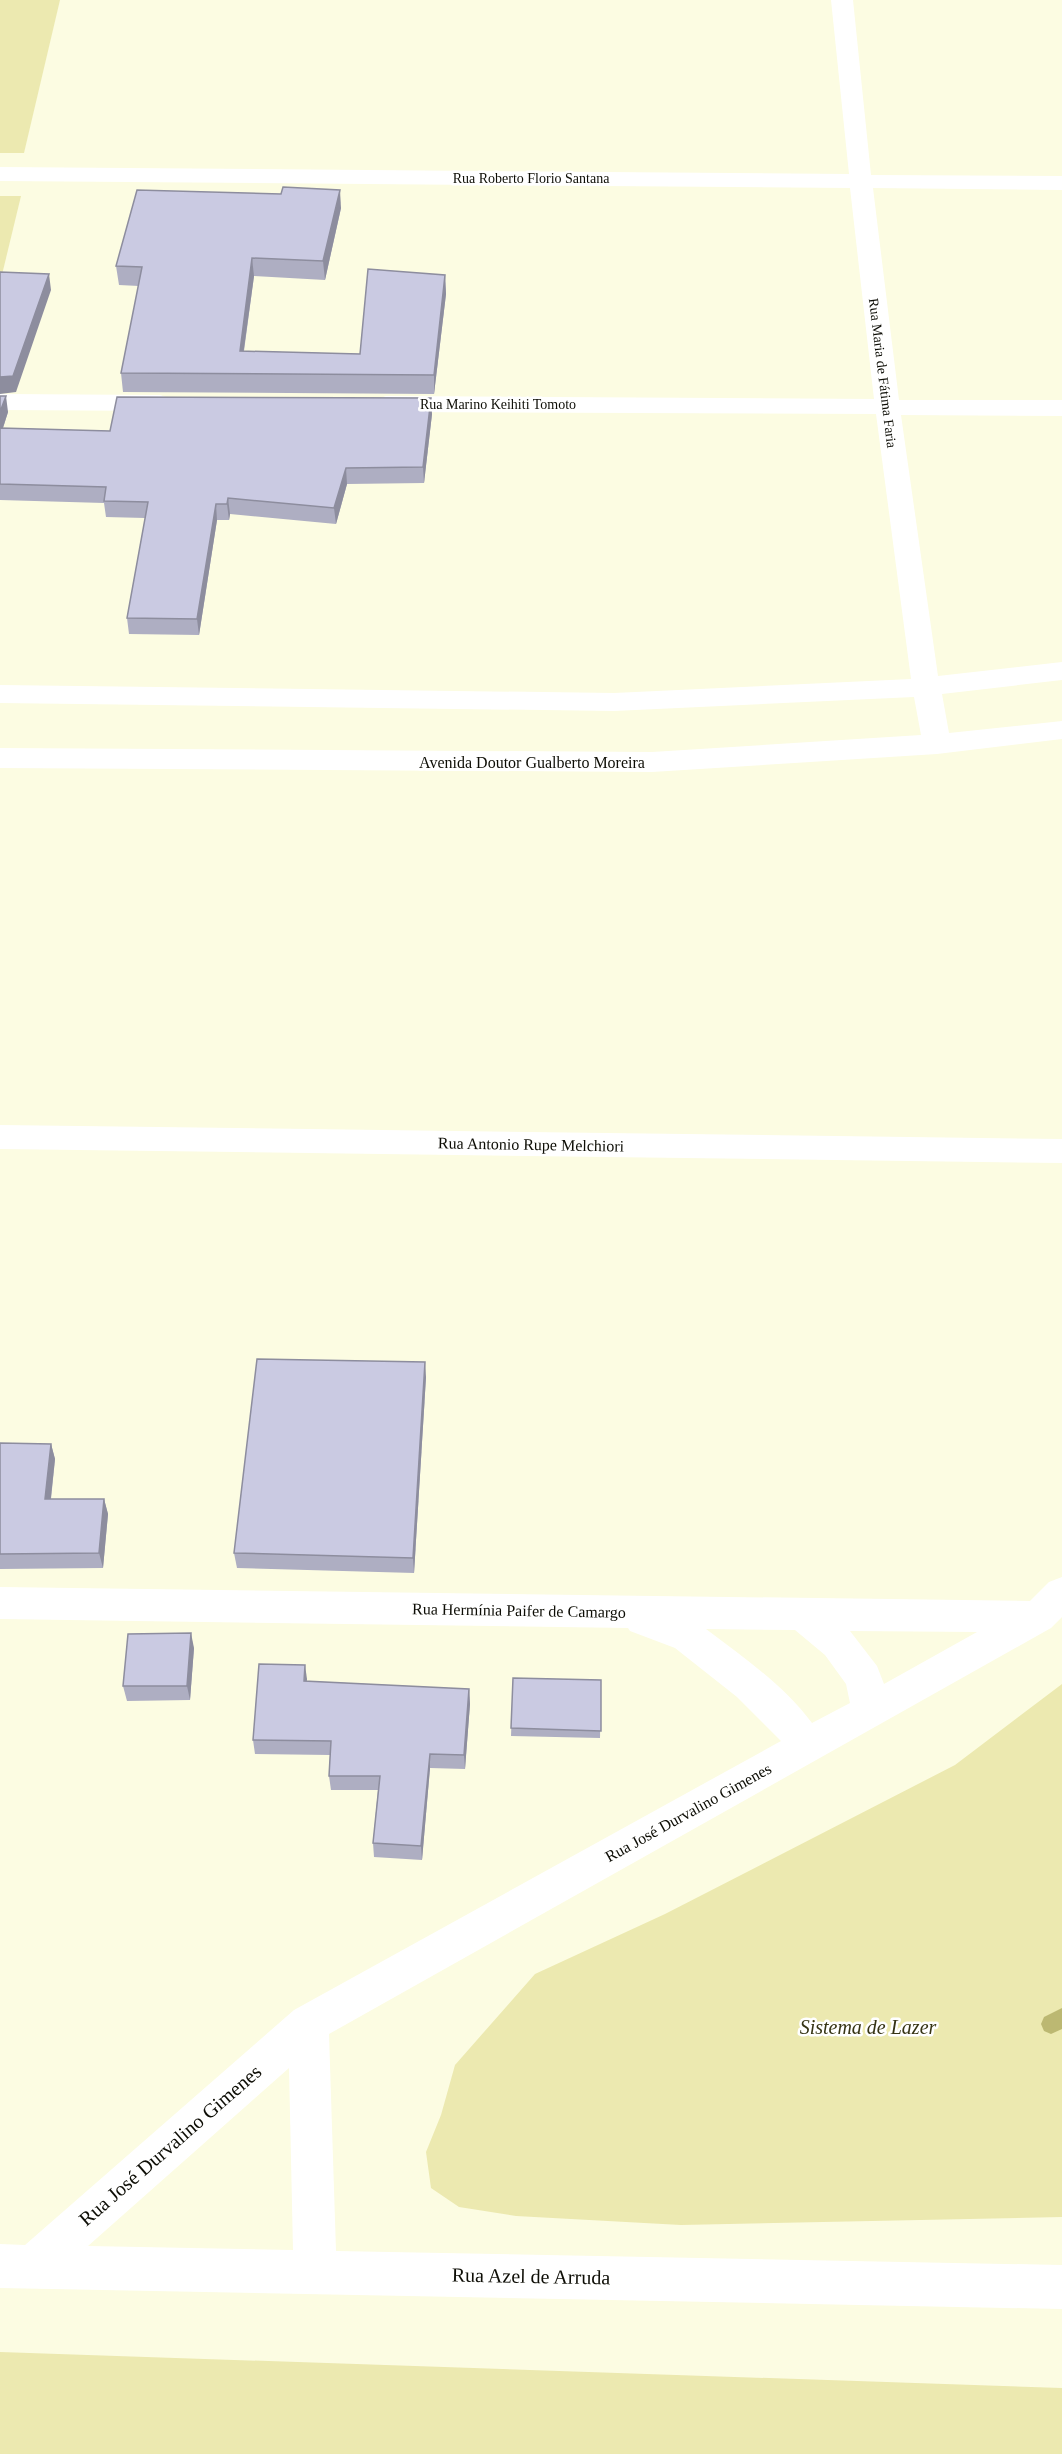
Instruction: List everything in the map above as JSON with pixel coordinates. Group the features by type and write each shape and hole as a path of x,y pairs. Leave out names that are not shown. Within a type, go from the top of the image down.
{"street":[{"name":"Rua Maria de Fátima Faria","path":"842,0 860,181 887,406 926,687 937,744"},
{"name":"Rua Roberto Florio Santana","path":"0,174 1062,183"},
{"path":"0,402 180,403"},
{"name":"Rua Marino Keihiti Tomoto","path":"359,404 1062,408"},
{"path":"0,694 614,702 926,687 1062,671"},
{"name":"Avenida Doutor Gualberto Moreira","path":"0,758 652,762 937,744 1062,730"},
{"name":"Rua Antonio Rupe Melchiori","path":"0,1137 1062,1151"},
{"name":"Rua Hermínia Paifer de Camargo","path":"0,1603 803,1614 1050,1605"},
{"name":"Rua José Durvalino Gimenes","path":"16,2267 309,2024 870,1711 1050,1605"},
{"path":"619,1611 688,1636 750,1685 786,1718 807,1746"},
{"path":"803,1614 838,1643 864,1678 870,1711"},
{"path":"309,2024 315,2271"},
{"name":"Rua Azel de Arruda","path":"16,2267 1062,2287"}],"green space":[{"path":"0,0 60,0 24,153 0,153"},
{"path":"0,196 21,196 0,283"},
{"name":"Sistema de Lazer","path":"1062,1684 1062,2217 681,2225 516,2216 459,2207 431,2188 426,2152 441,2115 455,2065 535,1974 665,1914 955,1765"},
{"path":"0,2352 1062,2388 1062,2454 0,2454"}],"building":[{"path":"283,187 340,190 323,261 252,258 240,351 360,354 368,269 445,275 434,375 121,373 142,267 116,266 137,190 281,194"},
{"path":"0,272 49,274 13,376 0,377"},
{"path":"0,396 6,396 0,412"},
{"path":"117,397 431,398 423,467 346,468 334,508 228,498 227,504 216,504 197,619 127,618 148,502 104,501 106,487 0,484 0,428 110,431"},
{"path":"257,1359 425,1362 413,1558 234,1553"},
{"path":"0,1443 51,1444 45,1499 104,1499 99,1553 0,1554"},
{"path":"191,1633 187,1686 123,1686 128,1634"},
{"path":"259,1664 305,1665 304,1681 469,1689 464,1755 430,1754 421,1846 373,1843 380,1776 329,1776 331,1741 253,1740"},
{"path":"513,1678 601,1680 601,1731 511,1728"}],"waterway":[{"path":"1051,2024 1062,2018"}]}
